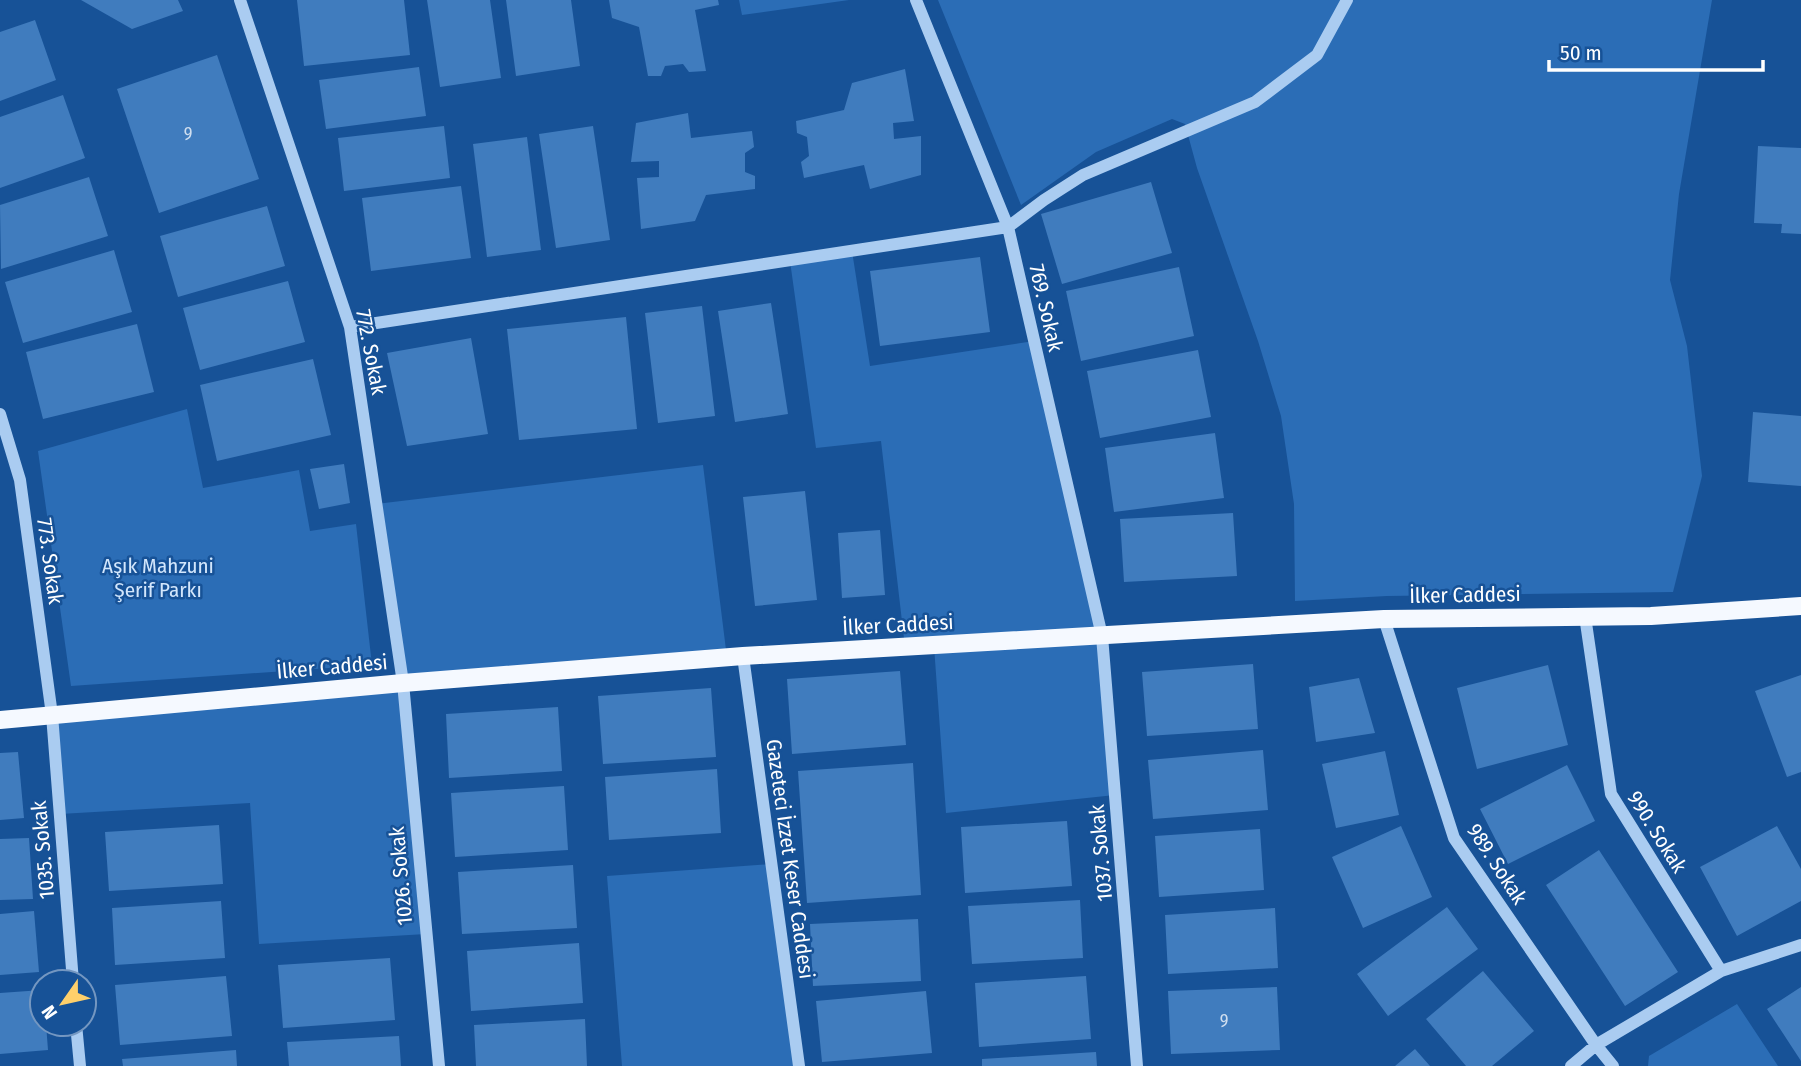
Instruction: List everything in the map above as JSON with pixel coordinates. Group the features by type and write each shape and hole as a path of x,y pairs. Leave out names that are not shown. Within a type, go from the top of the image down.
{"main road":[{"name":"İlker Caddesi","path":"0,720 403,683 743,656 1384,619 1651,616 1801,606"}],"street":[{"name":"772. Sokak","path":"240,0 350,327 403,683"},
{"name":"769. Sokak","path":"916,0 1008,227 1102,636"},
{"path":"350,327 1008,227 1083,175 1255,102 1317,55 1347,0"},
{"name":"773. Sokak","path":"0,414 20,480 52,715"},
{"name":"990. Sokak","path":"1585,616 1611,794 1721,971"},
{"name":"989. Sokak","path":"1384,619 1454,838 1613,1066"},
{"name":"1037. Sokak","path":"1102,636 1137,1066"},
{"name":"Gazeteci İzzet Keser Caddesi","path":"743,656 799,1066"},
{"name":"1026. Sokak","path":"403,683 439,1066"},
{"name":"1035. Sokak","path":"52,715 72,968"},
{"path":"1571,1066 1596,1045 1721,971 1801,945"},
{"path":"77,1038 80,1066"}],"green space":[{"path":"739,0 849,0 742,15"},
{"path":"938,0 1712,0 1679,194 1670,280 1687,346 1702,476 1673,592 1387,596 1295,601 1294,504 1281,416 1258,341 1197,168 1185,124 1172,119 1096,152 1021,205"},
{"path":"852,251 870,366 1034,341 1102,636 1115,795 946,813 934,646 905,647 881,441 816,448 790,261"},
{"name":"Aşık Mahzuni Şerif Parkı","path":"187,409 203,488 299,470 310,531 356,524 372,665 71,686 38,451"},
{"path":"703,465 727,658 403,683 426,934 259,944 250,803 60,814 52,715 402,683 376,504"},
{"path":"772,864 799,1066 622,1066 607,876"},
{"path":"1737,1004 1778,1066 1648,1066 1649,1056"}],"building":[{"path":"81,0 178,0 183,11 132,29"},
{"path":"297,0 404,0 410,55 304,66"},
{"path":"427,0 490,0 501,78 440,87"},
{"path":"506,0 571,0 580,66 516,76"},
{"path":"609,0 718,0 719,5 695,10 706,71 689,72 683,64 665,66 661,76 648,76 639,27 612,18"},
{"path":"35,20 56,80 0,101 0,32"},
{"path":"217,55 259,179 159,213 117,89"},
{"path":"419,67 426,116 326,129 319,80"},
{"path":"905,69 914,121 893,123 894,139 921,136 921,175 870,189 864,165 804,178 801,162 809,156 807,137 797,133 796,121 844,110 852,83"},
{"path":"63,95 85,158 0,188 0,117"},
{"path":"688,113 691,138 752,131 754,147 745,153 745,172 755,176 755,189 706,195 695,221 641,229 637,178 659,177 659,161 631,162 636,123"},
{"path":"444,126 450,178 344,191 338,138"},
{"path":"593,126 610,240 556,248 539,134"},
{"path":"527,137 541,250 487,257 473,144"},
{"path":"1758,146 1801,148 1801,234 1781,233 1782,224 1754,223"},
{"path":"89,177 108,236 1,269 0,205"},
{"path":"1151,182 1172,253 1062,284 1041,214"},
{"path":"461,186 471,258 371,271 362,198"},
{"path":"267,206 285,266 178,297 160,236"},
{"path":"114,250 132,312 23,343 5,282"},
{"path":"980,257 990,332 880,346 870,271"},
{"path":"1179,267 1194,336 1081,361 1066,291"},
{"path":"288,281 305,342 200,370 183,308"},
{"path":"771,303 788,414 735,422 718,311"},
{"path":"702,306 715,416 658,423 645,313"},
{"path":"626,317 637,429 519,440 507,329"},
{"path":"137,324 154,392 43,419 26,352"},
{"path":"471,338 488,434 407,446 387,353"},
{"path":"1198,350 1211,417 1100,438 1087,371"},
{"path":"313,359 331,435 217,461 200,385"},
{"path":"1753,412 1801,416 1801,486 1748,482"},
{"path":"1215,433 1224,498 1114,512 1105,448"},
{"path":"344,464 350,503 319,509 310,469"},
{"path":"805,491 817,600 755,606 743,497"},
{"path":"1233,513 1237,576 1124,582 1120,519"},
{"path":"880,530 885,595 842,598 838,533"},
{"path":"1253,664 1258,729 1147,736 1142,672"},
{"path":"1548,665 1568,745 1477,769 1457,688"},
{"path":"900,671 906,745 792,754 787,679"},
{"path":"1801,675 1801,772 1787,777 1755,691"},
{"path":"1359,678 1375,733 1316,742 1309,687"},
{"path":"711,688 716,757 603,764 598,696"},
{"path":"558,707 562,771 449,778 446,714"},
{"path":"1263,750 1268,810 1153,819 1148,760"},
{"path":"1385,751 1399,815 1336,828 1322,764"},
{"path":"18,752 24,818 0,820 0,753"},
{"path":"913,763 921,895 807,903 798,771"},
{"path":"1567,765 1595,821 1508,864 1480,809"},
{"path":"717,769 721,833 609,840 605,777"},
{"path":"564,786 568,850 455,857 451,793"},
{"path":"1067,821 1072,886 965,893 961,827"},
{"path":"219,825 223,884 109,891 105,832"},
{"path":"1401,826 1432,897 1363,928 1332,857"},
{"path":"1777,826 1801,869 1801,901 1737,936 1700,867"},
{"path":"1260,829 1264,890 1159,897 1155,836"},
{"path":"29,838 33,899 0,900 0,839"},
{"path":"1599,850 1678,972 1625,1006 1546,885"},
{"path":"573,865 577,928 462,934 458,872"},
{"path":"1080,900 1083,958 972,964 968,906"},
{"path":"221,901 225,958 115,965 112,908"},
{"path":"1447,907 1478,949 1388,1016 1357,974"},
{"path":"1275,908 1278,968 1168,974 1165,915"},
{"path":"34,911 39,968 28,968 28,973 0,975 0,914"},
{"path":"918,919 921,981 813,986 810,924"},
{"path":"579,943 583,1003 471,1011 467,951"},
{"path":"390,958 395,1020 283,1028 278,965"},
{"path":"1483,971 1534,1031 1492,1066 1466,1066 1426,1019"},
{"path":"226,976 232,1036 120,1045 115,985"},
{"path":"1086,976 1091,1039 979,1047 975,983"},
{"path":"1277,987 1280,1050 1171,1054 1168,991"},
{"path":"1801,987 1801,1061 1767,1009"},
{"path":"28,991 28,1038 47,1038 48,1050 0,1054 0,993"},
{"path":"926,991 932,1053 822,1062 816,1001"},
{"path":"585,1019 587,1066 476,1066 474,1025"},
{"path":"399,1036 401,1066 289,1066 287,1042"},
{"path":"1415,1049 1430,1066 1395,1066"},
{"path":"236,1050 237,1066 123,1066 122,1059"},
{"path":"1096,1052 1097,1066 982,1066 982,1059"}]}
